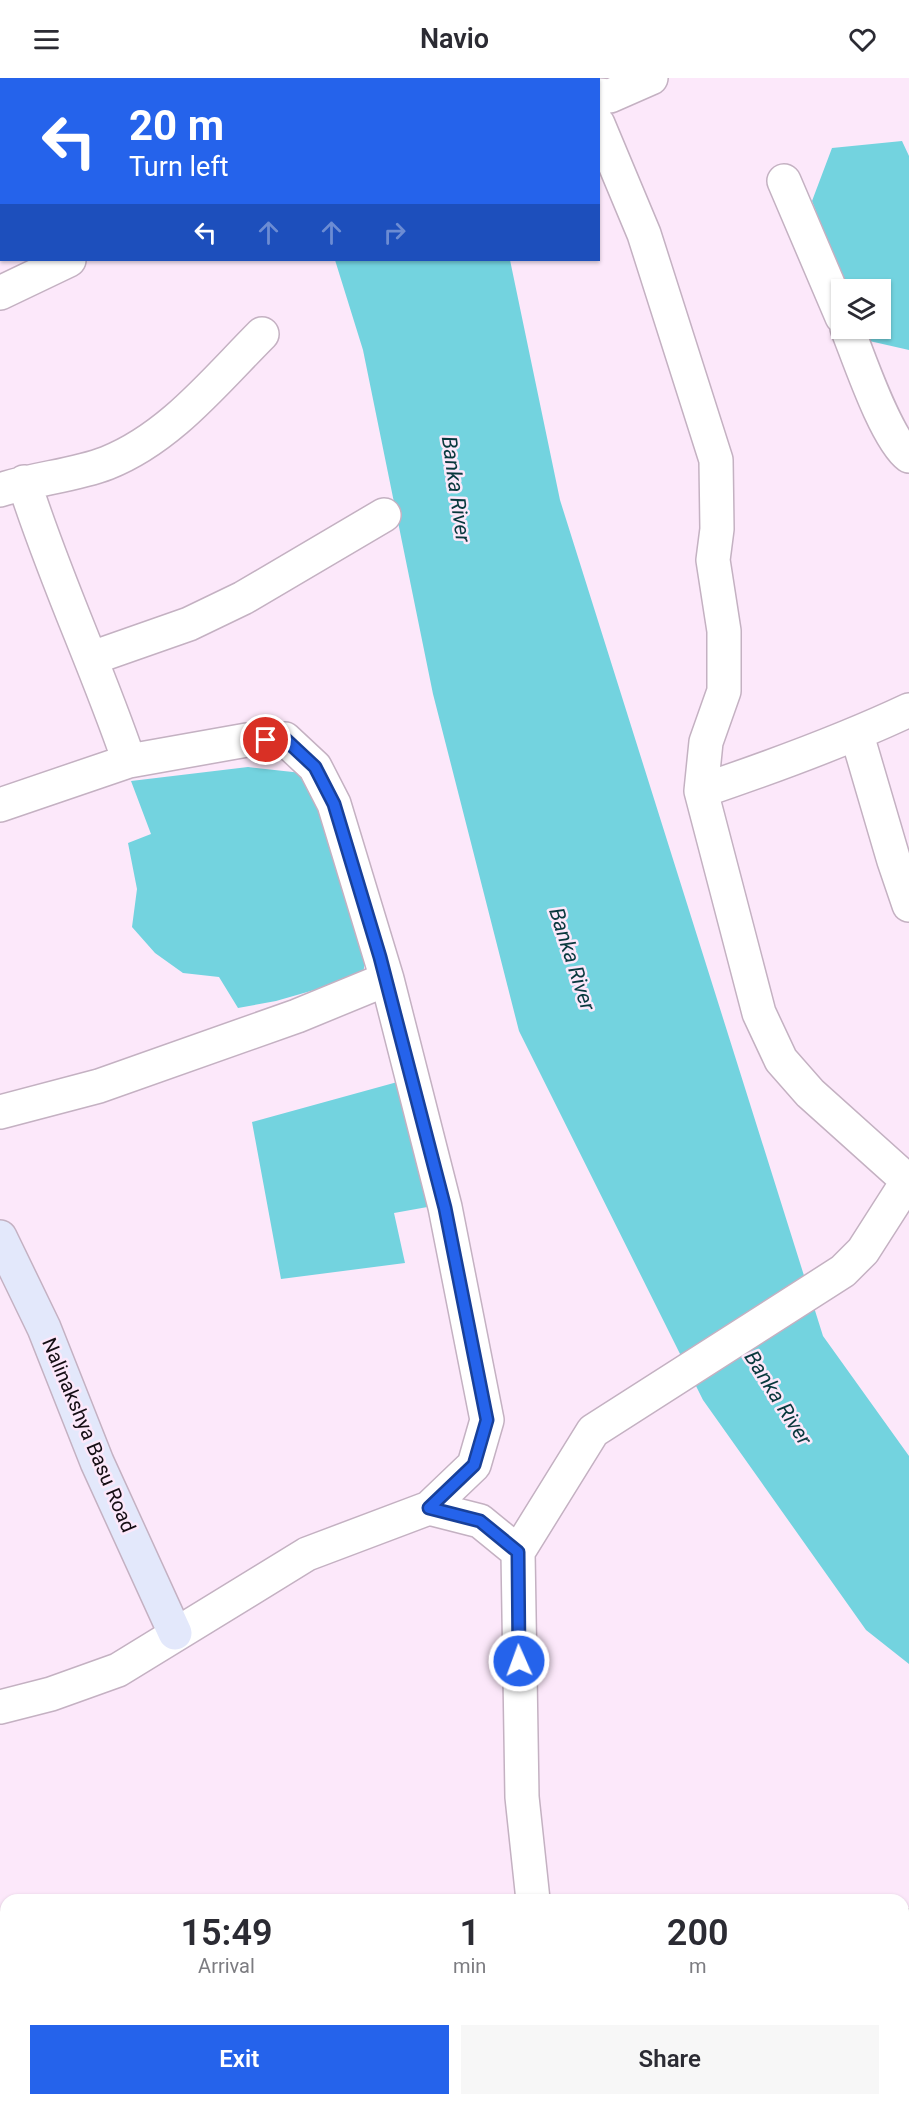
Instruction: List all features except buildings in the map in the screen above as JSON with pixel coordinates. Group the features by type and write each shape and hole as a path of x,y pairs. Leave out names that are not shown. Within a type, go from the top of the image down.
{"street":[{"path":"600,95 610,96 651,78"},
{"path":"532,1894 522,1797 518,1552 593,1431 843,1270 863,1251 909,1180 810,1093 781,1060 759,1013 701,791 706,742 724,691 724,631 713,560 717,529 716,460 644,234 600,129"},
{"path":"783,181 831,291"},
{"path":"0,293 67,261"},
{"path":"129,761 92,658 41,536 12,486 106,464 141,447 177,419 262,334"},
{"path":"852,339 890,431 901,450 909,456"},
{"path":"92,658 189,624 232,603 384,515"},
{"path":"701,791 857,735 909,710"},
{"path":"857,735 909,905"},
{"path":"0,805 129,761 247,740 285,739 315,767 334,804 387,979 445,1208 487,1420 474,1465 429,1508 307,1554 118,1670 51,1694 0,1707"},
{"path":"0,1112 99,1086 276,1023 387,979"},
{"name":"Nalinakshya Basu Road","path":"0,1237 44,1328 97,1462 175,1633"},
{"path":"429,1508 480,1521 518,1552"}],"water":[{"path":"902,141 909,156 909,350 865,340 891,339 891,279 842,279 812,201 832,148"},
{"name":"Banka River","path":"335,261 510,261 560,500 823,1336 909,1456 909,1664 866,1630 703,1400 519,1031 433,694 363,350"},
{"path":"248,767 311,774 366,951 363,976 276,1001 238,1008 219,977 183,973 155,953 132,927 137,889 128,843 151,834 131,781"},
{"path":"401,1081 433,1206 394,1213 405,1263 281,1279 252,1122"}],"route":[{"path":"266,740 285,739 315,767 334,804 387,979 445,1208 487,1420 474,1465 429,1508 480,1521 518,1552 519,1661"}]}
